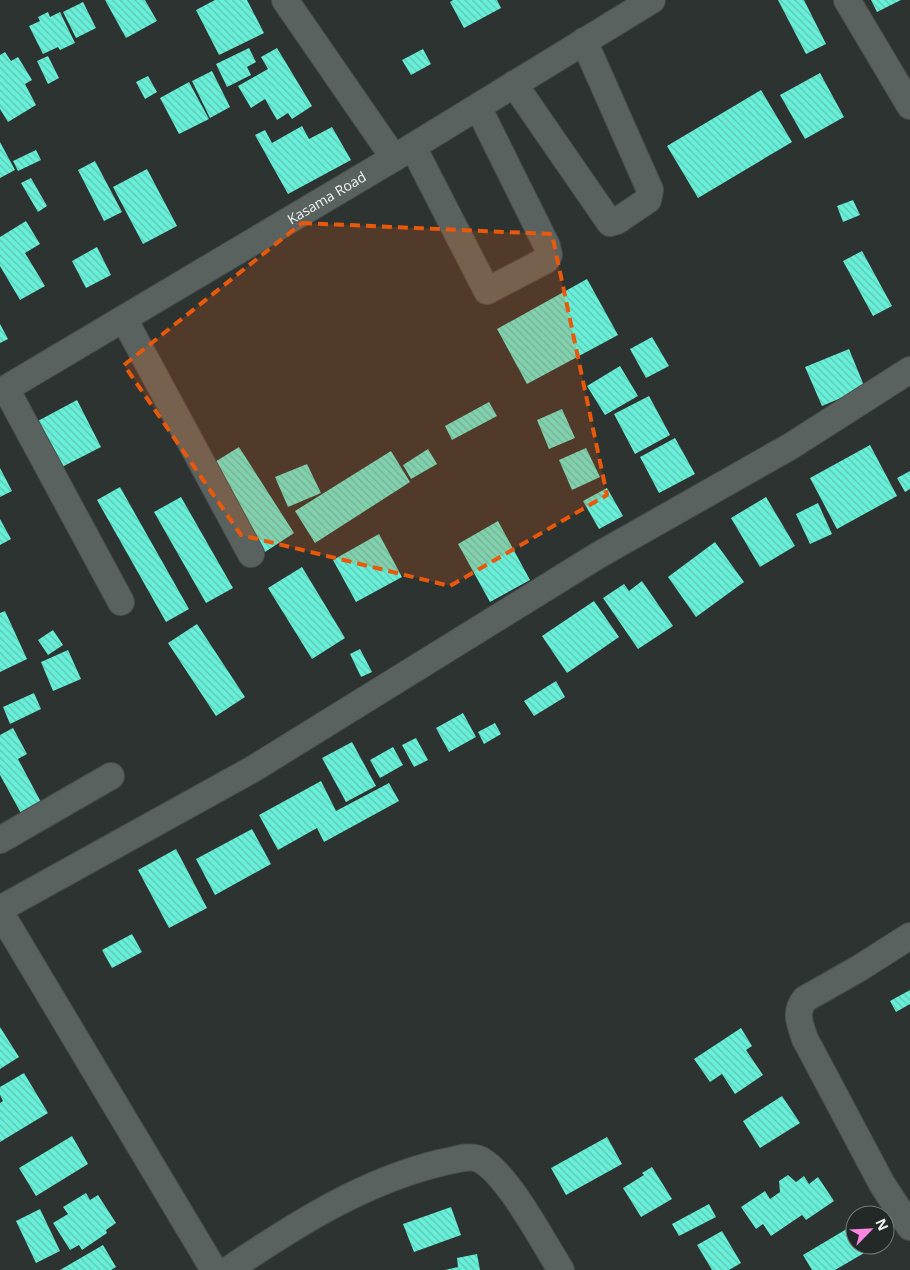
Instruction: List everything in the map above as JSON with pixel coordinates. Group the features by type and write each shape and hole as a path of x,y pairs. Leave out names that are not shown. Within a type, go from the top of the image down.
{"street":[{"name":"Kasama Road","path":"3,391 404,153 652,0"},
{"path":"847,0 910,106"},
{"path":"295,4 404,153 487,290 546,260 549,255 547,246 478,107"},
{"path":"514,84 610,223 617,221 648,200 650,190 584,41"},
{"path":"124,319 250,554"},
{"path":"214,1270 0,910 253,769 597,556 790,446 910,370"},
{"path":"3,391 120,602"},
{"path":"0,840 111,776"},
{"path":"910,936 858,969 805,999 799,1006 798,1017 804,1039 882,1184 910,1227"},
{"path":"228,1270 323,1209 373,1186 427,1166 463,1158 481,1159 503,1179 561,1270"}],"highlighted area":[{"path":"302,223 552,234 607,495 450,586 241,535 124,365"}],"building":[{"path":"105,0 145,0 157,21 126,38"},
{"path":"215,0 247,0 264,33 219,55 196,10"},
{"path":"453,0 497,0 501,8 464,28 450,2"},
{"path":"778,0 804,0 826,44 806,54"},
{"path":"871,0 901,0 877,12"},
{"path":"83,2 96,28 76,38 63,12"},
{"path":"48,12 50,17 60,12 75,43 60,50 58,47 43,54 29,26 40,21 38,17"},
{"path":"249,48 256,62 247,67 251,75 227,87 216,64"},
{"path":"277,48 312,106 292,119 288,113 277,120 265,99 251,108 238,86 268,69 261,57"},
{"path":"423,49 431,64 411,75 402,60"},
{"path":"5,52 11,61 18,57 32,80 25,84 36,105 8,122 0,109 0,55"},
{"path":"48,56 59,78 48,84 37,61"},
{"path":"212,71 230,107 210,118 192,81"},
{"path":"820,73 844,117 805,139 780,95"},
{"path":"148,76 157,92 145,99 136,82"},
{"path":"189,82 209,119 179,134 160,98"},
{"path":"761,90 792,142 698,198 667,146"},
{"path":"302,126 309,139 332,127 351,160 288,194 255,135 265,130 272,143"},
{"path":"0,142 15,170 0,178"},
{"path":"36,150 41,160 18,171 13,161"},
{"path":"95,161 122,212 104,221 78,170"},
{"path":"147,169 177,226 143,244 113,187"},
{"path":"31,178 47,206 38,212 21,183"},
{"path":"853,200 860,215 843,222 837,206"},
{"path":"26,221 40,244 25,253 45,286 20,300 0,266 0,237"},
{"path":"97,247 111,275 86,288 72,261"},
{"path":"862,251 892,306 873,316 843,261"},
{"path":"587,279 618,335 527,384 497,329"},
{"path":"0,324 8,339 0,343"},
{"path":"652,337 669,366 646,378 630,349"},
{"path":"849,349 865,388 822,406 805,367"},
{"path":"620,366 638,396 605,415 587,386"},
{"path":"649,396 670,435 635,454 614,414"},
{"path":"77,400 101,447 60,468 36,422"},
{"path":"489,402 497,416 452,440 445,426"},
{"path":"562,409 575,438 549,449 537,420"},
{"path":"675,438 695,474 659,493 640,457"},
{"path":"870,445 897,496 837,529 810,478"},
{"path":"239,447 294,533 265,552 210,465"},
{"path":"586,448 600,477 572,490 559,460"},
{"path":"428,449 437,464 411,479 403,465"},
{"path":"391,451 410,482 315,543 295,511"},
{"path":"307,464 321,493 288,507 275,477"},
{"path":"0,468 12,491 0,497"},
{"path":"910,471 910,489 905,492 897,478"},
{"path":"120,487 189,609 166,622 97,500"},
{"path":"607,488 623,516 599,529 583,501"},
{"path":"181,497 233,588 206,603 154,512"},
{"path":"766,497 795,546 760,567 731,518"},
{"path":"818,503 832,534 810,544 796,514"},
{"path":"0,519 11,539 0,545"},
{"path":"498,521 530,580 490,602 458,544"},
{"path":"379,534 402,577 356,602 333,560"},
{"path":"715,542 744,582 696,617 668,577"},
{"path":"302,567 345,638 312,659 268,588"},
{"path":"642,581 673,626 638,649 603,598 624,584 629,591"},
{"path":"594,601 619,637 567,673 542,636"},
{"path":"5,611 27,659 0,672 0,613"},
{"path":"197,624 245,697 216,716 168,643"},
{"path":"53,630 63,645 48,655 38,640"},
{"path":"360,649 372,672 361,677 350,654"},
{"path":"68,650 81,679 53,691 41,662"},
{"path":"556,681 565,697 534,716 524,701"},
{"path":"34,693 41,709 10,724 3,707"},
{"path":"463,713 476,737 449,752 436,728"},
{"path":"495,723 501,734 484,744 478,732"},
{"path":"13,728 27,754 18,759 42,804 22,815 0,775 0,735"},
{"path":"416,738 428,760 414,767 402,745"},
{"path":"352,742 376,786 346,802 322,758"},
{"path":"393,747 403,765 380,778 370,760"},
{"path":"321,781 336,811 389,783 399,801 324,842 317,828 278,850 259,815"},
{"path":"252,829 271,864 215,895 196,859"},
{"path":"176,849 207,908 169,928 138,870"},
{"path":"132,934 142,952 112,968 102,950"},
{"path":"910,990 910,1004 896,1012 890,1001"},
{"path":"0,1027 19,1057 0,1069"},
{"path":"741,1028 752,1046 746,1050 763,1075 735,1094 722,1074 710,1082 694,1059"},
{"path":"24,1073 48,1113 0,1142 0,1103 3,1101 0,1095 0,1087"},
{"path":"782,1096 800,1123 760,1148 743,1121"},
{"path":"72,1136 88,1164 36,1196 19,1168"},
{"path":"607,1137 622,1164 566,1195 551,1168"},
{"path":"652,1167 672,1199 641,1217 623,1188 644,1175 642,1173"},
{"path":"788,1175 796,1182 804,1176 809,1184 818,1177 834,1201 806,1220 802,1215 771,1236 763,1224 756,1229 741,1207 765,1191 770,1199 780,1192 779,1181"},
{"path":"86,1193 90,1200 98,1195 116,1223 106,1230 107,1233 82,1250 79,1245 70,1250 53,1223 68,1214 63,1207"},
{"path":"709,1204 716,1217 679,1236 672,1224"},
{"path":"451,1207 461,1235 414,1252 403,1224"},
{"path":"40,1209 60,1251 36,1263 16,1221"},
{"path":"845,1230 845,1255 861,1255 835,1270 812,1270 803,1255"},
{"path":"722,1231 741,1263 729,1270 712,1270 697,1245"},
{"path":"103,1245 116,1267 111,1270 60,1270"},
{"path":"477,1254 480,1270 445,1270 458,1267 457,1258"}]}
